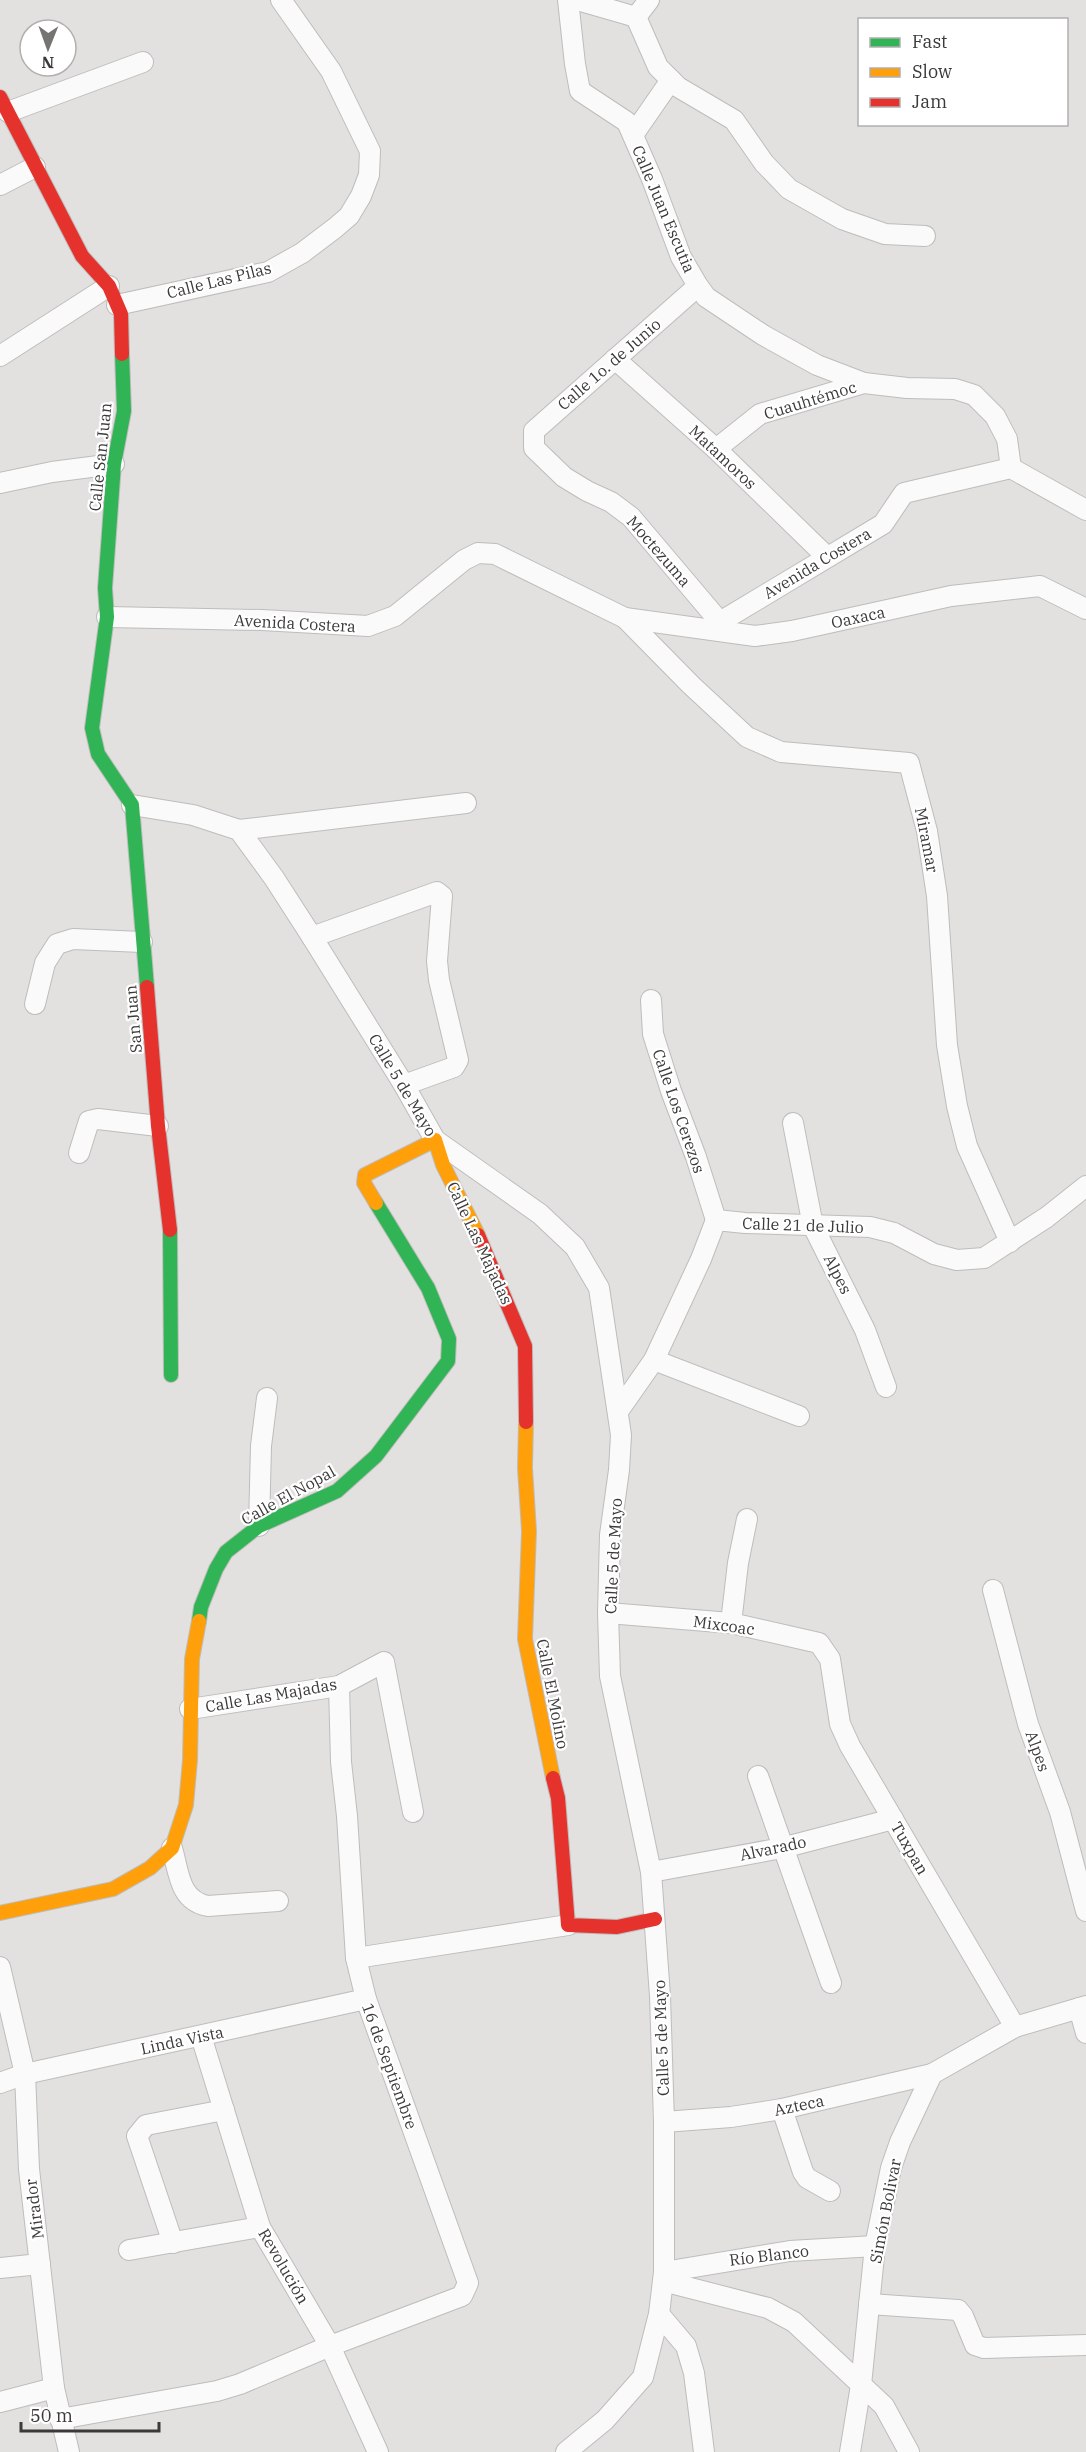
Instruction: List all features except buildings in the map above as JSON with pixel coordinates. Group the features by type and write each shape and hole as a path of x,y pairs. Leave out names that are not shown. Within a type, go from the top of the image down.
{"street":[{"name":"Calle Las Pilas","path":"117,305 268,272 302,253 335,228 349,216 361,196 369,175 370,151 331,71 281,0"},
{"name":"Calle Juan Escutia","path":"567,0 580,91 627,122 652,178 681,257 706,297 763,335 817,365 864,383"},
{"path":"577,0 636,17"},
{"path":"636,17 648,0"},
{"path":"636,17 658,67 678,87 734,120 765,163 789,189 842,219 885,234 925,236"},
{"path":"4,105 143,62"},
{"path":"633,135 671,80"},
{"name":"Calle San Juan","path":"4,105 82,256 109,286 121,314 124,411 114,464 105,588 107,617 92,728 98,754 132,805"},
{"path":"0,185 35,167"},
{"path":"0,356 109,286"},
{"name":"Calle 1o. de Junio","path":"534,448 534,431 698,286"},
{"name":"Matamoros","path":"615,359 716,449 827,557"},
{"name":"Cuauhtémoc","path":"716,449 760,414 864,383 907,388 955,389 974,395 994,416 1007,439 1011,468"},
{"name":"Moctezuma","path":"534,448 564,477 611,502 632,518 713,626"},
{"path":"0,483 52,472 114,464"},
{"path":"1011,468 1086,510"},
{"name":"Avenida Costera","path":"713,626 883,524 904,493 1011,468"},
{"name":"Avenida Costera","path":"107,617 262,620 368,626 395,616 464,560 478,553 495,554 625,618"},
{"name":"Oaxaca","path":"625,618 713,626 755,636 792,631 951,596 1040,586 1086,609"},
{"name":"Miramar","path":"625,618 691,685 747,737 781,752 909,763 927,831 937,896 942,944 945,1023 957,1106 967,1146 1010,1242"},
{"path":"132,805 193,816 239,830 466,803"},
{"name":"San Juan","path":"132,805 158,1126 170,1229 171,1375"},
{"name":"Calle 5 de Mayo","path":"239,830 274,878 312,937 404,1085 435,1140 540,1214 575,1247 599,1288 618,1410 620,1458 610,1535 610,1676 651,1872 655,1919 664,2122 663,2277 659,2314 643,2377 605,2420 566,2452"},
{"path":"312,937 436,892 442,896 437,961 439,980 458,1060 454,1067 404,1085"},
{"path":"35,1004 45,963 57,944 73,939 142,942"},
{"name":"Calle Los Cerezos","path":"651,1000 653,1034 670,1091 696,1157 716,1220"},
{"path":"79,1153 89,1121 98,1119 158,1126"},
{"name":"Alpes","path":"793,1123 813,1226 865,1330 886,1387"},
{"name":"Calle Las Majadas","path":"435,1140 443,1165 489,1258 525,1346"},
{"name":"Calle El Nopal","path":"172,1848 186,1804 190,1760 192,1659 201,1607 216,1569 226,1552 259,1526 337,1491 376,1456 448,1362 449,1339 428,1288 364,1183 365,1175 435,1140"},
{"name":"Calle 21 de Julio","path":"716,1220 870,1227 894,1233 934,1254 957,1260 984,1258 1047,1217 1086,1186"},
{"path":"618,1410 654,1360 701,1259 716,1220"},
{"name":"Calle El Molino","path":"525,1346 527,1385 525,1468 530,1531 525,1640 558,1798 568,1925"},
{"path":"654,1360 799,1416"},
{"path":"259,1526 261,1446 267,1398"},
{"path":"731,1623 738,1563 747,1519"},
{"name":"Alpes","path":"993,1590 1024,1713 1060,1812 1086,1911"},
{"name":"Mixcoac","path":"609,1613 731,1623 819,1643 830,1659"},
{"name":"Tuxpan","path":"830,1659 840,1724 850,1746 1015,2027"},
{"name":"Calle Las Majadas","path":"190,1709 339,1686 384,1662 413,1812"},
{"name":"16 de Septiembre","path":"60,2420 217,2391 240,2384 330,2346 462,2296 468,2283 366,1999 356,1958 347,1816 341,1762 339,1686"},
{"path":"758,1776 831,1983"},
{"name":"Alvarado","path":"651,1872 782,1848 893,1819"},
{"path":"0,1913 113,1889 150,1868 172,1848 185,1892 199,1905 278,1901"},
{"path":"356,1958 568,1925 617,1927 655,1919"},
{"name":"Mirador","path":"0,1967 25,2074 29,2169 54,2388 69,2452"},
{"name":"Linda Vista","path":"0,2083 25,2074 366,1999"},
{"path":"932,2074 1015,2027 1082,2007 1086,2033"},
{"name":"Revolución","path":"201,2036 260,2227 330,2346 378,2452"},
{"name":"Azteca","path":"664,2122 731,2117 782,2109 932,2074"},
{"name":"Simón Bolivar","path":"850,2452 861,2385 875,2246 891,2168 900,2142 932,2074"},
{"path":"782,2109 803,2172 807,2178 830,2191"},
{"path":"173,2243 137,2136 146,2125 224,2110"},
{"path":"129,2250 260,2227"},
{"name":"Río Blanco","path":"663,2277 790,2251 875,2246"},
{"path":"0,2268 40,2264"},
{"path":"663,2277 768,2308 794,2322 884,2406 909,2452"},
{"path":"869,2304 958,2310 963,2316 975,2345 984,2348 1086,2345"},
{"path":"659,2314 686,2346 694,2373 704,2452"},
{"path":"0,2402 54,2388"}],"traffic: fast":[{"path":"122,354 124,411 114,464 105,588 107,617 92,728 98,754 132,805 147,987"},
{"path":"199,1621 201,1607 216,1569 226,1552 259,1526 337,1491 376,1456 448,1361 449,1339 428,1288 376,1203"},
{"path":"170,1230 171,1375"}],"traffic: slow":[{"path":"376,1203 364,1183 365,1175 435,1140 443,1165 478,1235"},
{"path":"526,1422 525,1468 529,1531 525,1639 553,1778"},
{"path":"0,1913 113,1889 150,1868 172,1848 186,1805 190,1760 192,1659 199,1621"}],"traffic: jam":[{"path":"0,97 82,256 109,286 121,314 122,354"},
{"path":"147,987 158,1126 170,1230"},
{"path":"478,1235 525,1346 526,1422"},
{"path":"553,1778 558,1798 568,1925 617,1927 655,1919"}]}
